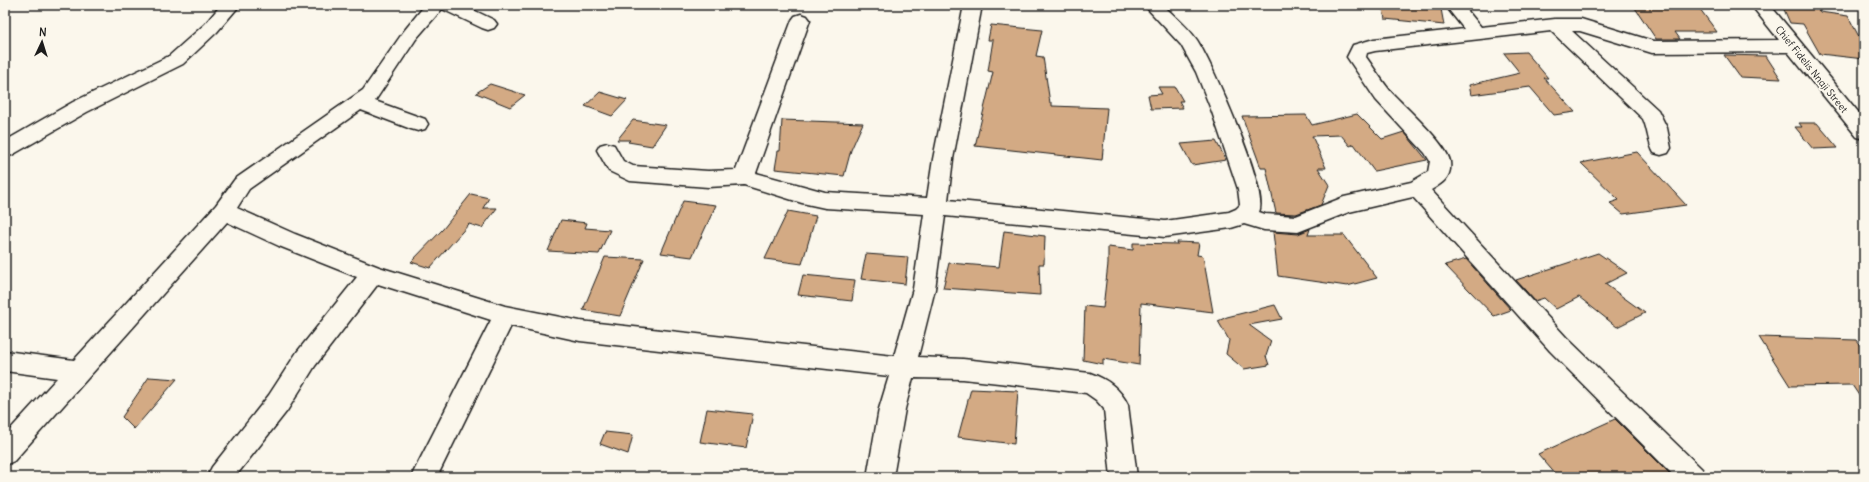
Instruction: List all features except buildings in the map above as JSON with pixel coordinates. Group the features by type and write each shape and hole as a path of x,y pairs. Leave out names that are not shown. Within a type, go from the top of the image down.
{"street":[{"path":"5,150 80,107 132,83 176,60 211,28 231,5"},
{"path":"5,452 224,211 242,184 361,103 370,95 410,35 435,5"},
{"path":"448,5 488,24"},
{"path":"880,477 892,409 924,289 936,207 973,5"},
{"path":"607,150 616,166 630,173 708,179 744,177 802,195 826,200 936,207 1046,219 1164,229 1231,220 1244,215 1250,207 1249,189 1222,112 1205,72 1189,42 1153,5"},
{"path":"1454,5 1477,34"},
{"name":"Chief Fidelis Nnaji Street","path":"1760,5 1864,132"},
{"path":"744,177 801,20"},
{"path":"1244,215 1264,222 1298,224 1344,205 1417,188 1438,176 1440,161 1432,148 1416,129 1383,95 1365,73 1356,57 1360,49 1374,45 1555,25 1581,25 1652,47 1687,48 1794,46"},
{"path":"1555,25 1652,116 1657,128 1661,148"},
{"path":"361,103 418,124"},
{"path":"1417,188 1558,344 1693,477"},
{"path":"224,211 287,240 373,274 505,315 580,331 903,367 963,369 1090,383 1105,392 1116,405 1124,477"},
{"path":"221,475 278,403 306,359 373,274"},
{"path":"424,477 505,315"},
{"path":"5,361 78,371"}]}
